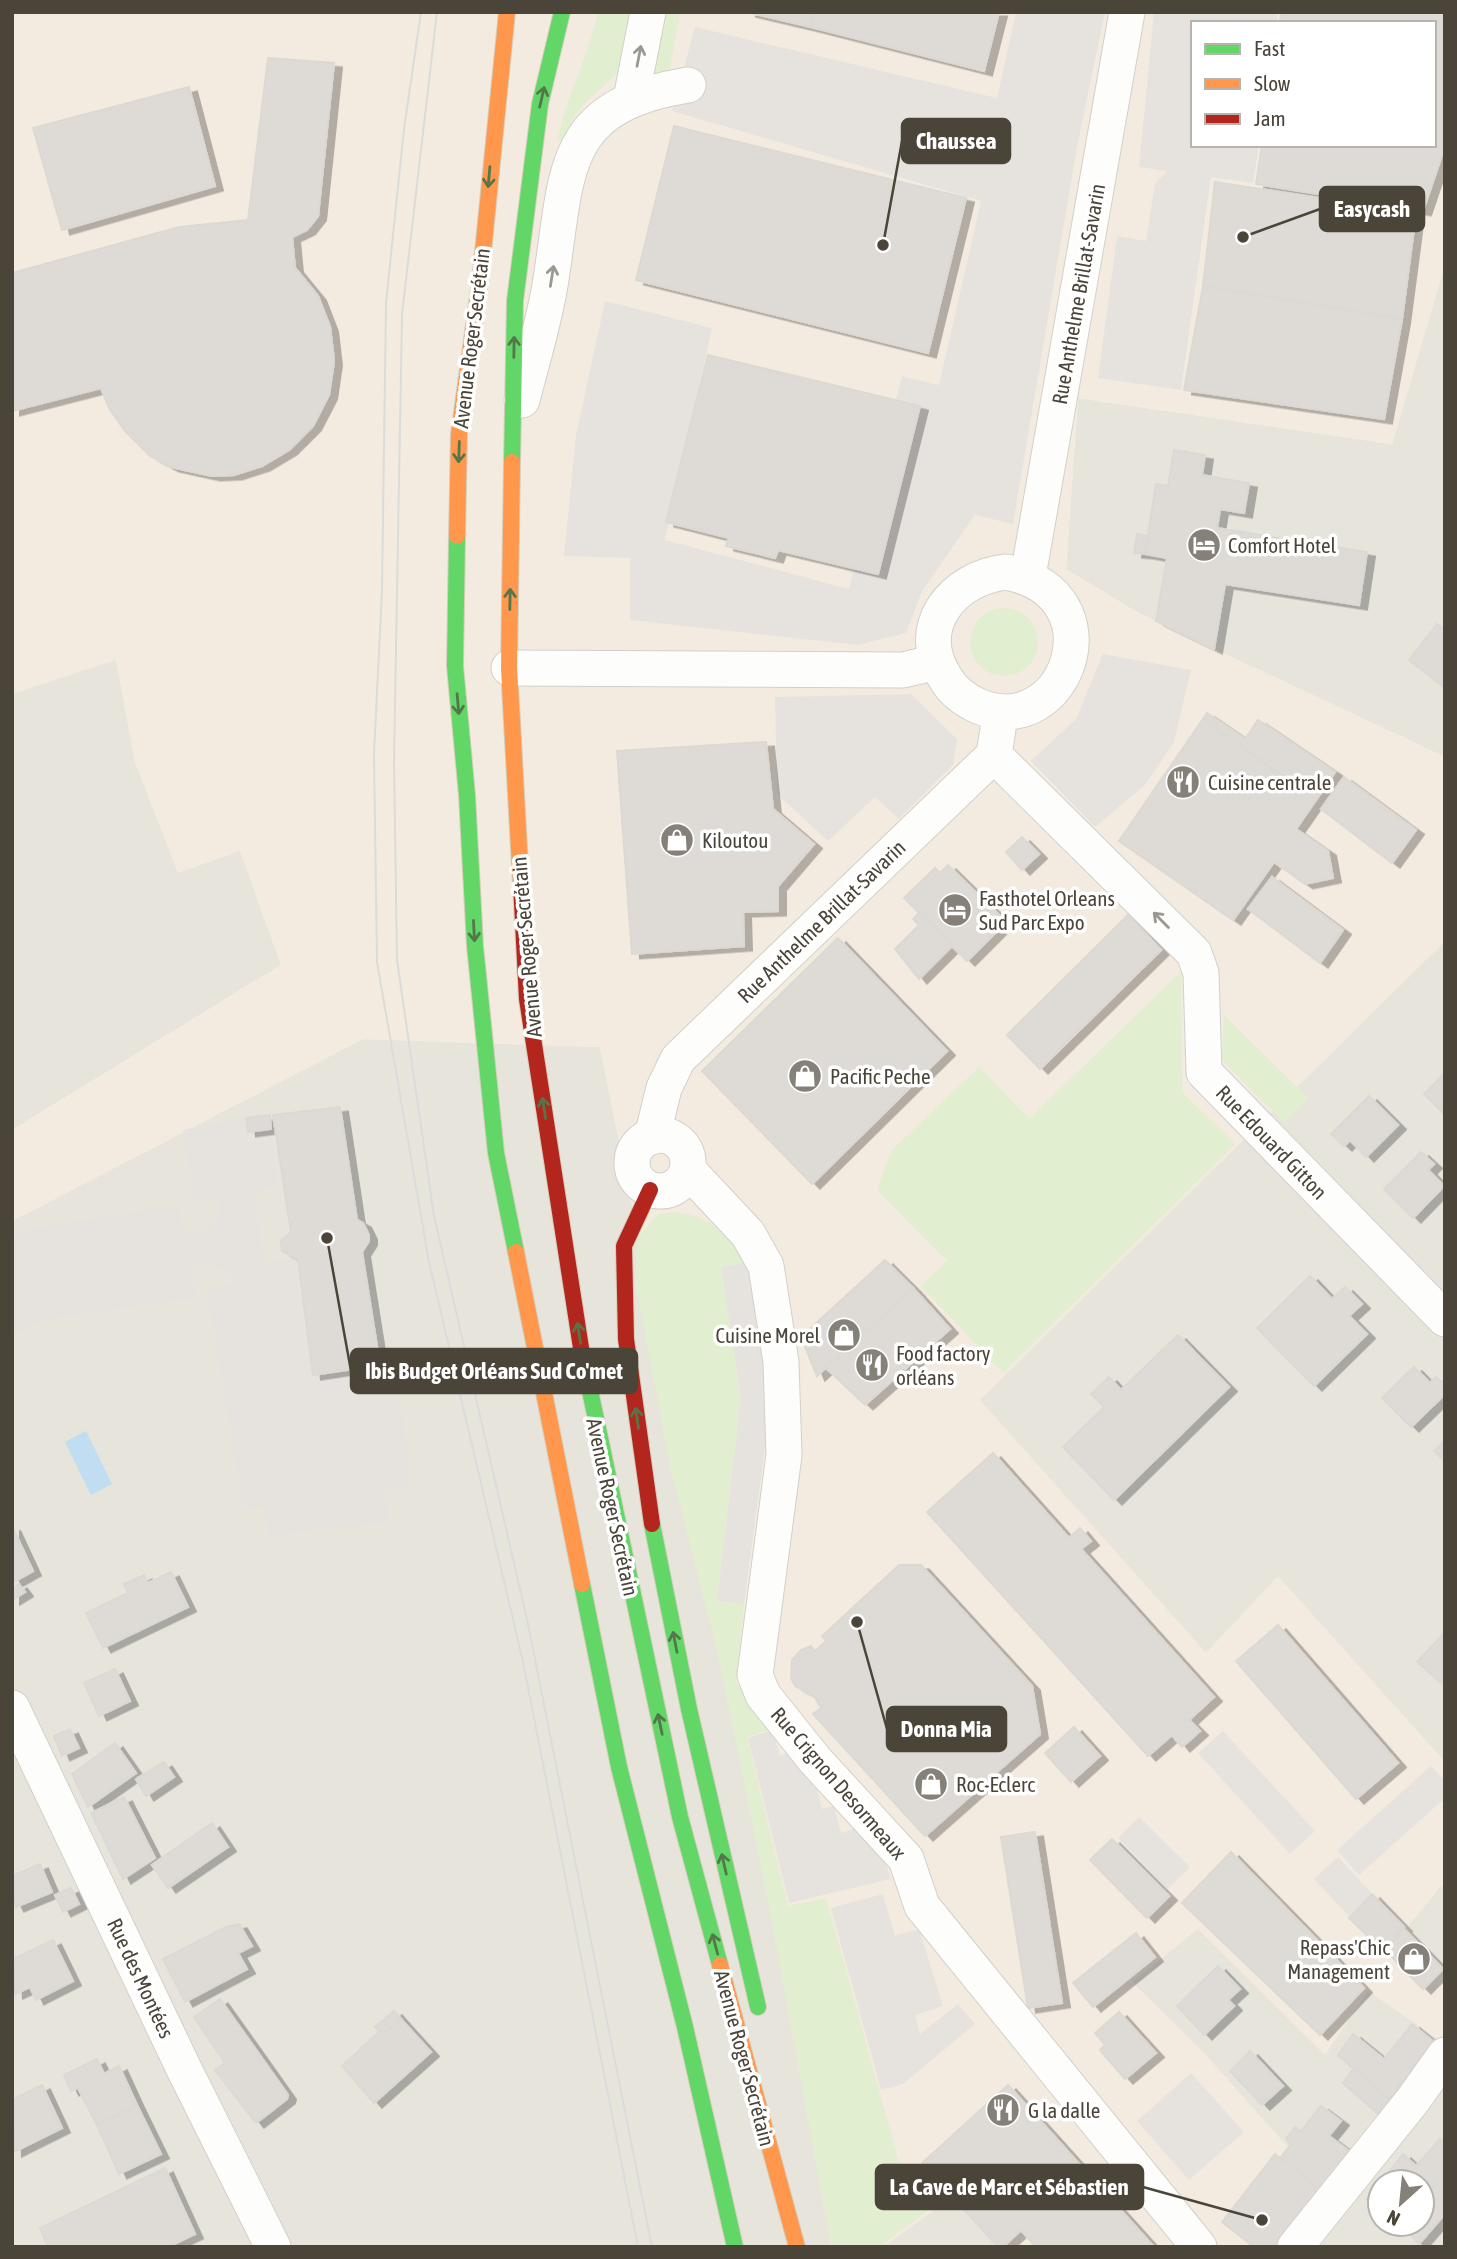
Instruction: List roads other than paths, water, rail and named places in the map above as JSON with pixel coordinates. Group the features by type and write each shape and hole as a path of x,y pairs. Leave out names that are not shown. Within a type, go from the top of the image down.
{"main road":[{"path":"492,143 491,43 494,12"},
{"name":"Avenue Roger Secrétain","path":"508,12 492,143 480,282 459,434 462,666 467,795 475,946 496,1153 619,1766 685,2027 735,2247"},
{"name":"Avenue Roger Secrétain","path":"562,12 540,104 515,301 513,437 502,667 527,999 587,1388 680,1817 796,2245"},
{"path":"650,1190 624,1246 626,1339 651,1520 675,1642 762,2026"},
{"path":"685,2027 721,2247"},
{"path":"782,2133 796,2245"}],"street":[{"path":"631,99 648,12"},
{"name":"Rue Anthelme Brillat-Savarin","path":"1028,576 1127,12"},
{"name":"Avenue Roger Secrétain","path":"513,437 551,284 565,180 571,160 582,138 602,115 649,91 688,85"},
{"path":"1006,572 1028,576 1058,599 1068,615 1073,638 1070,661 1060,682 1043,699 1021,709 996,713 957,693 945,678 937,662 934,640 938,619 948,599 964,584 984,575 1006,572"},
{"path":"502,667 903,670 937,662"},
{"path":"994,755 998,729 996,713"},
{"name":"Rue Anthelme Brillat-Savarin","path":"652,1137 664,1088 678,1059 994,755"},
{"name":"Rue Edouard Gitton","path":"994,755 1194,953 1202,973 1204,1072 1445,1319"},
{"path":"652,1137 669,1137 683,1146 688,1170 677,1186 659,1192 650,1190 636,1178 632,1162 639,1146 652,1137"},
{"name":"Rue Crignon Desormeaux","path":"688,1170 748,1234 766,1266 781,1362 784,1455 755,1675 763,1695 815,1760 906,1859 922,1906 1199,2247"},
{"name":"Rue des Montées","path":"12,1708 184,2069 273,2247"},
{"path":"1295,2247 1441,2067"}],"water":[{"path":"86,1431 112,1484 91,1495 65,1442"}],"tram line":[{"path":"421,12 404,129 386,303 382,591 374,753 377,962 429,1262 523,1662 638,2247"},
{"path":"437,12 402,314 394,761 397,960 434,1216 528,1624 652,2247"}],"place":[{"name":"Easycash","path":"1243,237"},
{"name":"Chaussea","path":"883,245"},
{"name":"Comfort Hotel","path":"1204,545"},
{"name":"Cuisine centrale","path":"1183,782"},
{"name":"Kiloutou","path":"677,840"},
{"name":"Fasthotel Orleans Sud Parc Expo","path":"955,910"},
{"name":"Pacific Peche","path":"805,1076"},
{"name":"Ibis Budget Orléans Sud Co'met","path":"327,1238"},
{"name":"Cuisine Morel","path":"844,1335"},
{"name":"Food factory orléans","path":"872,1365"},
{"name":"Donna Mia","path":"857,1622"},
{"name":"Roc-Eclerc","path":"931,1784"},
{"name":"Repass'Chic Management","path":"1414,1959"},
{"name":"G la dalle","path":"1003,2110"},
{"name":"La Cave de Marc et Sébastien","path":"1262,2220"}]}
